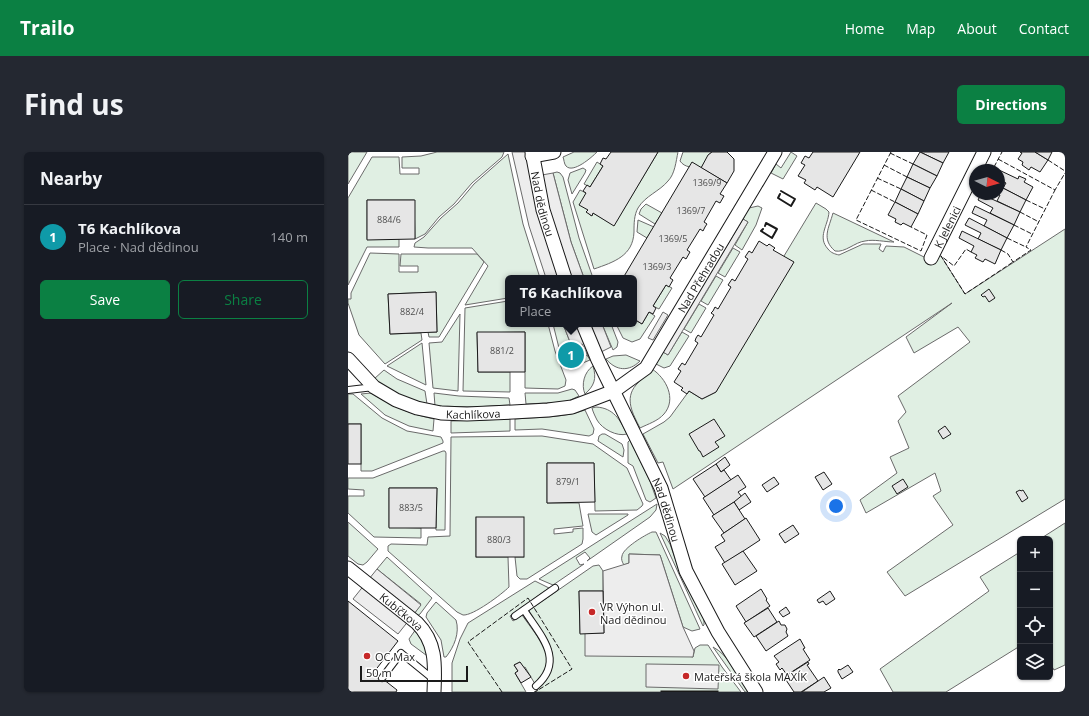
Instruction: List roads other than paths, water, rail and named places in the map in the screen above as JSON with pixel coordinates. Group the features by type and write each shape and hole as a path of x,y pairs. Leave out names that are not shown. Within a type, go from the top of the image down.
{"street":[{"path":"532,154 554,152"},
{"name":"Nad Přehradou","path":"614,391 646,368 775,152"},
{"name":"K Jelenici","path":"931,258 984,152"},
{"name":"Nad dědinou","path":"532,154 543,210 564,275"},
{"name":"Nad dědinou","path":"584,327 661,488 686,571 718,632 756,692"},
{"name":"Kachlíkova","path":"348,359 374,387 396,400 417,408 441,413 468,414 548,410 572,407 614,391"},
{"name":"Kubíčkova","path":"348,568 418,624 431,644 435,680"}],"lane":[{"path":"348,390 374,387"},
{"path":"515,616 555,588"},
{"path":"524,610 548,648 550,655 547,671 543,679 536,686"},
{"path":"382,678 402,653 435,680"}],"place":[{"name":"T6 Kachlíkova","path":"571,355"},
{"name":"VR Výhon ul. Nad dědinou","path":"592,612"},
{"name":"OC Max","path":"367,656"},
{"name":"Mateřská škola MAXÍK","path":"686,676"}]}
